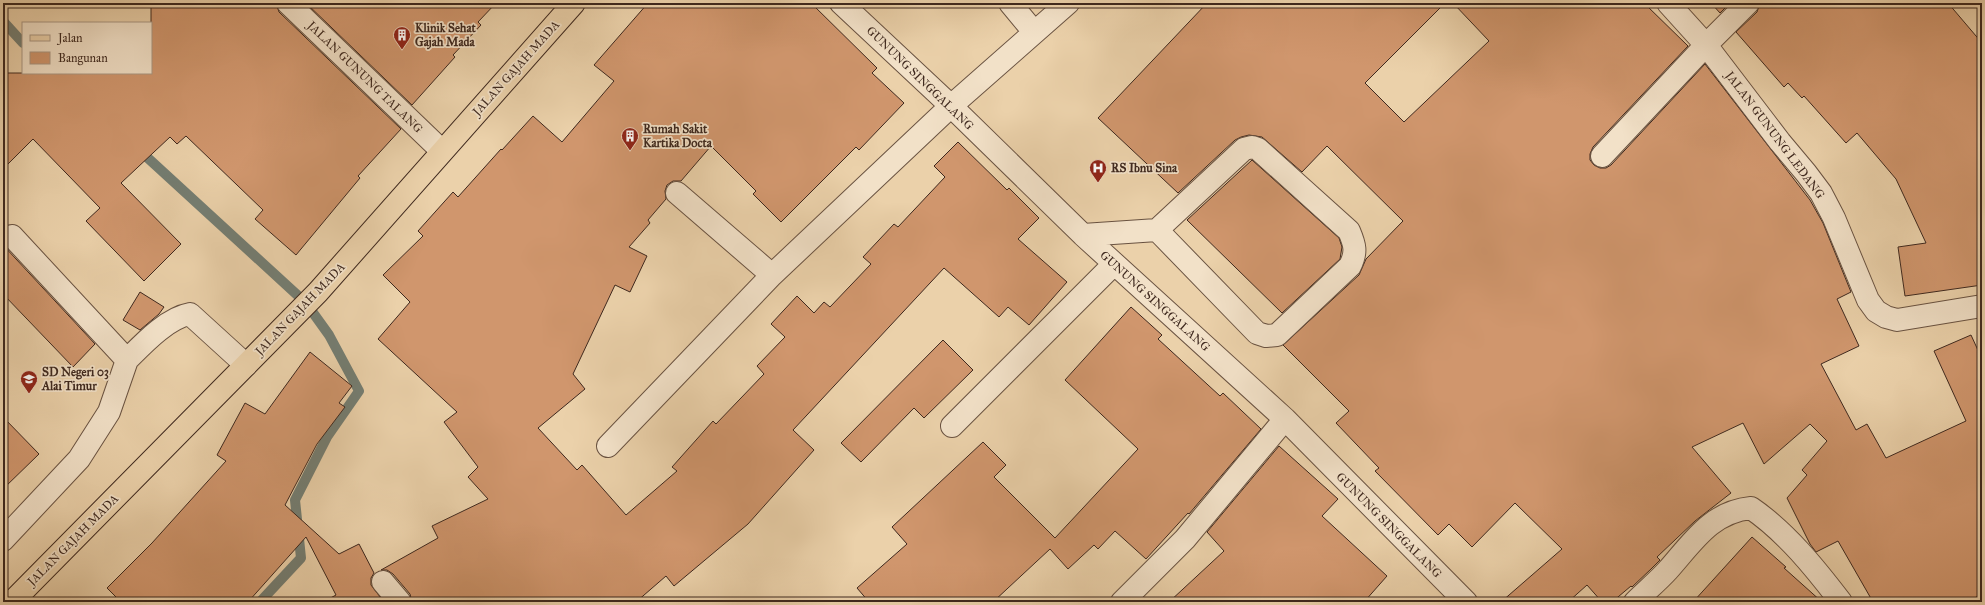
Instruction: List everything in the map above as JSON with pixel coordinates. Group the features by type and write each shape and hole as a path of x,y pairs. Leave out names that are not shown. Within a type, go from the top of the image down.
{"main road":[{"name":"JALAN GAJAH MADA","path":"12,602 318,292 574,3"}],"street":[{"name":"JALAN GUNUNG TALANG","path":"288,3 442,151"},
{"name":"GUNUNG SINGGALANG","path":"841,3 951,106 1083,235 1285,419 1466,602"},
{"path":"1010,3 1034,32"},
{"path":"608,446 772,275 951,106 1068,3"},
{"name":"JALAN GUNUNG LEDANG","path":"1668,3 1706,45 1820,193 1834,218 1868,300 1876,311 1886,317 1897,320 1982,306"},
{"path":"1602,156 1706,45 1748,3"},
{"path":"1083,235 1157,230 1244,149 1252,147 1258,150 1349,231 1355,246 1355,256 1350,266 1277,335 1266,336 1257,333 1157,230"},
{"path":"677,193 772,275"},
{"path":"12,236 127,360"},
{"path":"952,426 1114,264"},
{"path":"3,540 79,459 109,412 127,360 148,340 179,316 190,314 246,365"},
{"path":"1122,602 1185,539 1285,419"},
{"path":"1635,602 1708,526 1725,515 1738,510 1751,508 1765,518 1818,571 1841,602"},
{"path":"384,582 400,602"}],"building":[{"path":"151,3 276,3 279,12 401,129 358,176 360,178 296,255 255,219 263,210 186,136 177,144 170,137 121,183 181,244 144,281 86,221 100,208 33,139 3,169 3,73 152,74"},
{"path":"306,3 496,3 478,22 481,25 453,55 455,57 412,105"},
{"path":"648,3 811,3 877,68 872,73 904,103 859,150 856,147 781,222 753,194 756,191 711,146 681,181 673,181 667,185 665,191 666,199 648,220 650,223 629,247 647,256 630,292 615,285 573,374 585,389 538,428 577,470 582,465 626,515 677,471 672,467 713,421 716,424 764,374 757,366 785,337 771,324 797,296 814,313 824,302 830,307 871,264 863,257 894,224 898,227 945,177 934,166 958,142 1007,190 1009,188 1039,218 1018,239 1067,282 1029,325 1008,307 999,317 944,268 793,430 814,450 748,524 674,586 666,576 636,602 412,602 410,594 393,574 387,570 381,570 438,538 432,526 488,499 468,477 478,467 444,422 457,412 378,339 410,302 383,275 423,236 418,231 453,192 458,197 533,116 562,142 614,81 594,65"},
{"path":"1207,3 1445,3 1365,83 1404,122 1489,41 1453,3 1644,3 1688,46 1593,147 1590,154 1590,160 1594,165 1600,168 1606,168 1611,165 1705,64 1810,200 1823,223 1851,292 1837,299 1859,346 1821,364 1856,430 1867,424 1886,458 1966,421 1934,351 1971,335 1982,359 1982,594 1967,602 1873,602 1838,541 1816,552 1810,544 1787,498 1807,475 1802,470 1827,441 1810,424 1764,464 1743,423 1692,447 1731,493 1695,521 1657,557 1660,560 1651,569 1632,587 1631,586 1612,602 1602,602 1587,585 1568,602 1501,602 1562,549 1515,503 1472,547 1449,524 1438,535 1375,471 1379,468 1336,423 1349,411 1283,345 1359,275 1366,259 1403,221 1327,146 1302,172 1262,137 1249,135 1241,137 1235,140 1178,193 1098,118"},
{"path":"1711,3 1730,3 1720,13"},
{"path":"1760,3 1948,3 1982,43 1982,285 1905,296 1898,247 1926,243 1896,179 1857,133 1846,143 1804,96 1802,98 1788,83 1784,87 1736,32 1757,12"},
{"path":"1252,160 1339,238 1342,247 1340,259 1282,313 1187,220"},
{"path":"3,245 95,344 73,367 3,294"},
{"path":"140,292 164,307 159,314 140,330 123,320"},
{"path":"1131,307 1162,335 1158,339 1220,396 1223,393 1261,429 1189,514 1188,513 1146,559 1115,531 1098,549 1094,545 1068,569 1050,549 993,602 869,602 857,588 907,544 892,527 983,442 1006,465 994,477 1055,538 1138,449 1065,380"},
{"path":"943,340 973,370 924,418 914,408 861,462 841,443"},
{"path":"310,352 352,386 339,403 345,407 317,444 285,505 339,554 359,544 374,573 371,578 371,585 384,602 323,602 336,595 306,537 248,602 121,602 107,588 152,543 226,461 217,455 245,403 265,414"},
{"path":"3,417 39,454 3,489"},
{"path":"1279,446 1338,499 1322,516 1387,576 1364,602 1169,602 1224,551 1207,532"},
{"path":"1752,537 1786,567 1784,568 1822,602 1693,602"}],"waterway":[{"path":"3,21 22,42"},
{"path":"138,149 306,303 329,335 359,391 327,437 295,500 301,558 260,602"}],"place":[{"name":"Klinik Sehat Gajah Mada","path":"402,50"},
{"name":"Rumah Sakit Kartika Docta","path":"630,151"},
{"name":"RS Ibnu Sina","path":"1098,183"},
{"name":"SD Negeri 03 Alai Timur","path":"29,394"}]}
